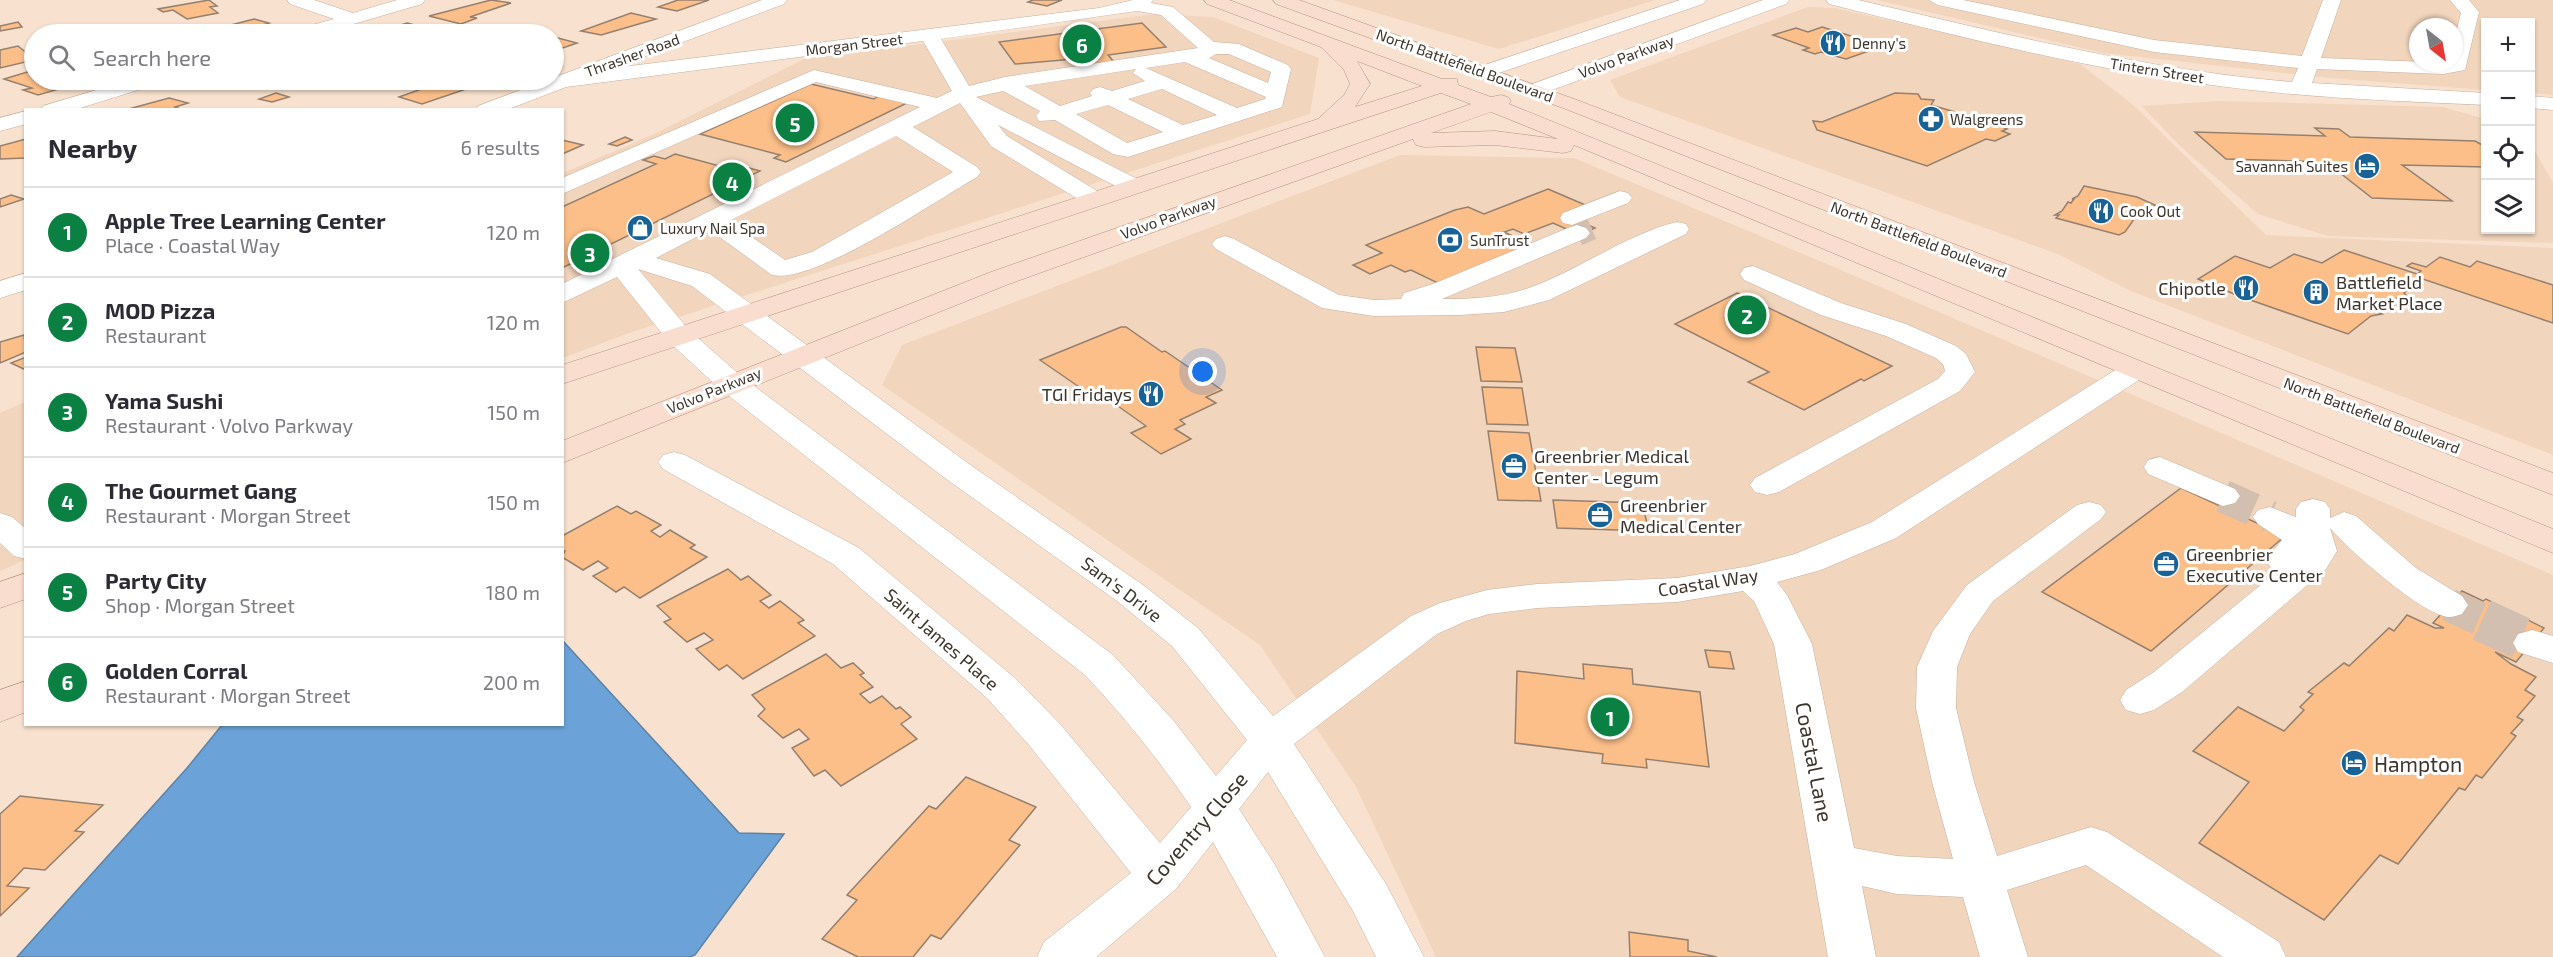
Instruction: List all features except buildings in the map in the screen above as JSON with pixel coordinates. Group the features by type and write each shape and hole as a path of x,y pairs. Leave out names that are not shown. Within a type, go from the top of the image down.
{"main road":[{"name":"North Battlefield Boulevard","path":"1213,0 1317,37 1651,169 2553,542"},
{"name":"North Battlefield Boulevard","path":"1282,0 1534,90 2553,485"},
{"path":"1317,37 1349,63 1356,72 1359,84 1353,98 1325,123"},
{"name":"Volvo Parkway","path":"564,374 1483,72"},
{"name":"Volvo Parkway","path":"564,452 731,383 1045,261 1534,90"},
{"path":"1368,147 1433,139 1505,139 1571,148 1651,169"},
{"path":"0,596 24,586"},
{"path":"0,707 24,696"}],"street":[{"path":"296,0 353,19"},
{"path":"336,24 416,0"},
{"name":"Thrasher Road","path":"564,80 778,0"},
{"path":"990,12 1042,8 1071,0"},
{"name":"Volvo Parkway","path":"1483,72 1697,0"},
{"name":"Volvo Parkway","path":"1534,90 1780,0"},
{"name":"Tintern Street","path":"1835,0 2097,60 2220,80 2300,88 2481,99"},
{"path":"1938,0 2154,46 2309,63 2443,68 2458,66 2470,12 2459,0"},
{"path":"2300,88 2332,0"},
{"name":"Morgan Street","path":"564,81 928,35 1141,3 1167,11 1209,48"},
{"path":"928,35 966,97 999,141 1094,199"},
{"path":"564,294 939,105 1005,83 1190,57 1207,53 1209,48 1232,48 1281,69 1272,105 1124,150 1005,83"},
{"path":"1190,57 1276,93"},
{"path":"1127,66 1237,116"},
{"path":"1063,75 1182,133"},
{"path":"564,186 814,76 939,105"},
{"path":"1015,125 1164,82"},
{"path":"57,108 117,90"},
{"name":"Thrasher Road","path":"490,108 537,90"},
{"path":"966,97 1133,186"},
{"path":"2535,102 2553,104"},
{"path":"0,124 24,118"},
{"path":"711,220 781,269 821,256 969,172 897,127"},
{"path":"1374,308 1443,290 1542,247 1574,226 1629,204"},
{"path":"1225,244 1332,303 1374,308 1504,304 1539,294 1677,229"},
{"path":"627,262 678,335 731,383 1099,665 1136,702 1216,808 1262,883 1301,957"},
{"name":"Sam's Drive","path":"627,262 701,280 957,471 1130,593 1185,637 1270,740 1370,898 1400,957"},
{"path":"1753,274 1831,309 1896,330 1946,352 1956,360 1960,372 1949,385 1767,485"},
{"path":"0,290 24,282"},
{"name":"Coastal Way","path":"1270,740 1424,626 1453,612 1487,602 1537,596 1677,590 1751,578 1808,562 1884,530 2135,370"},
{"name":"Saint James Place","path":"674,462 846,556 1001,688 1044,734 1160,876"},
{"path":"2160,467 2223,496"},
{"path":"2004,957 1953,782 1936,708 1937,667 1952,631 1980,592 2089,512"},
{"path":"2140,700 2168,682 2313,561 2319,551 2313,535 2328,516 2403,576 2449,605"},
{"path":"2194,660 2191,640 2299,547 2300,539 2291,528 2270,517"},
{"path":"0,524 24,546"},
{"name":"Coastal Lane","path":"1751,578 1769,595 1793,644 1852,957"},
{"name":"Coventry Close","path":"1061,957 1160,876 1270,740"},
{"path":"1834,862 1897,875 1982,879 2091,845 2262,957"}],"shaded area":[{"path":"1333,0 1655,0 1499,49"},
{"path":"1877,0 2553,0 2553,95 2535,93 2535,18 2481,18 2481,90 2329,78 2103,53"},
{"path":"1808,7 1835,8 2080,64 2132,104 2266,235 2553,248 2553,455 2131,291 2058,254 1620,97 1610,80"},
{"path":"1155,14 1213,17 1319,58 1310,114 629,333 564,358 564,173 652,135 804,59"},
{"path":"2219,101 2443,107 2481,118 2481,234 2535,234 2535,151 2553,183 2553,243 2328,236 2258,214 2180,146 2142,106"},
{"path":"1400,155 1574,158 2553,575 2553,957 1436,957 1356,787 1260,645 882,385 902,345"},
{"path":"24,402 24,560 0,571 0,413"}],"water":[{"path":"564,642 739,833 784,834 695,955 690,957 17,957 187,768 221,726 564,726"}],"tunnel":[{"path":"1577,233 1591,227"},
{"path":"2223,496 2270,517"},
{"path":"2449,605 2485,621"},
{"path":"2482,620 2532,643"}],"place":[{"name":"Denny's","path":"1833,43"},
{"name":"Golden Corral","path":"1082,44"},
{"name":"Walgreens","path":"1931,119"},
{"name":"Party City","path":"795,123"},
{"name":"Savannah Suites","path":"2367,166"},
{"name":"The Gourmet Gang","path":"732,182"},
{"name":"Cook Out","path":"2101,211"},
{"name":"Luxury Nail Spa","path":"640,228"},
{"name":"SunTrust","path":"1450,240"},
{"name":"Yama Sushi","path":"590,253"},
{"name":"Chipotle","path":"2246,288"},
{"name":"Battlefield Market Place","path":"2316,292"},
{"name":"MOD Pizza","path":"1747,315"},
{"name":"TGI Fridays","path":"1151,394"},
{"name":"Greenbrier Medical Center - Legum","path":"1514,466"},
{"name":"Greenbrier Medical Center","path":"1600,515"},
{"name":"Greenbrier Executive Center","path":"2166,564"},
{"name":"Apple Tree Learning Center","path":"1610,717"},
{"name":"Hampton","path":"2354,763"}]}
